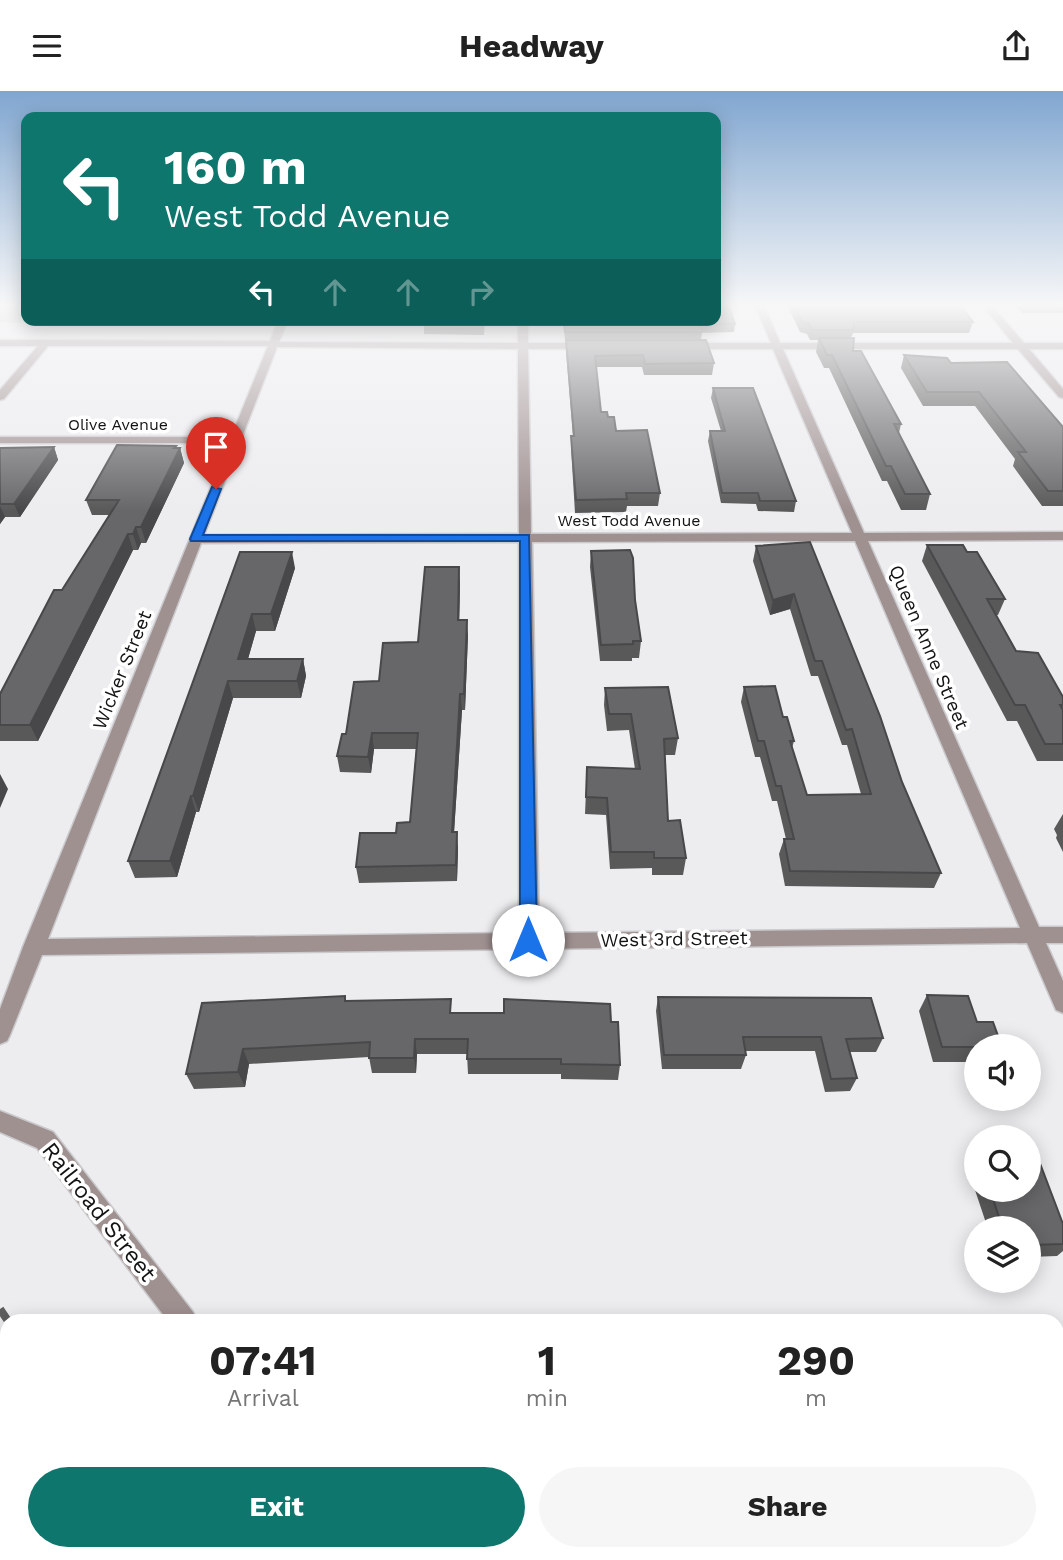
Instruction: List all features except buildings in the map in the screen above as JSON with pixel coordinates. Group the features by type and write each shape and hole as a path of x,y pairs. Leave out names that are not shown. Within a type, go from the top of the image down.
{"street":[{"path":"0,397 20,374"},
{"name":"Wicker Street","path":"0,1035 262,374"},
{"path":"524,374 528,940"},
{"name":"Queen Anne Street","path":"789,374 1063,1004"},
{"path":"1045,374 1063,395"},
{"name":"Olive Avenue","path":"0,440 236,440"},
{"name":"West Todd Avenue","path":"195,539 1063,536"},
{"name":"West 3rd Street","path":"33,947 1063,935"},
{"name":"Railroad Street","path":"0,1121 45,1140 179,1314"}],"railway":[{"path":"0,1309 3,1314"}],"route":[{"path":"216,489 195,539 525,538 528,940"}]}
